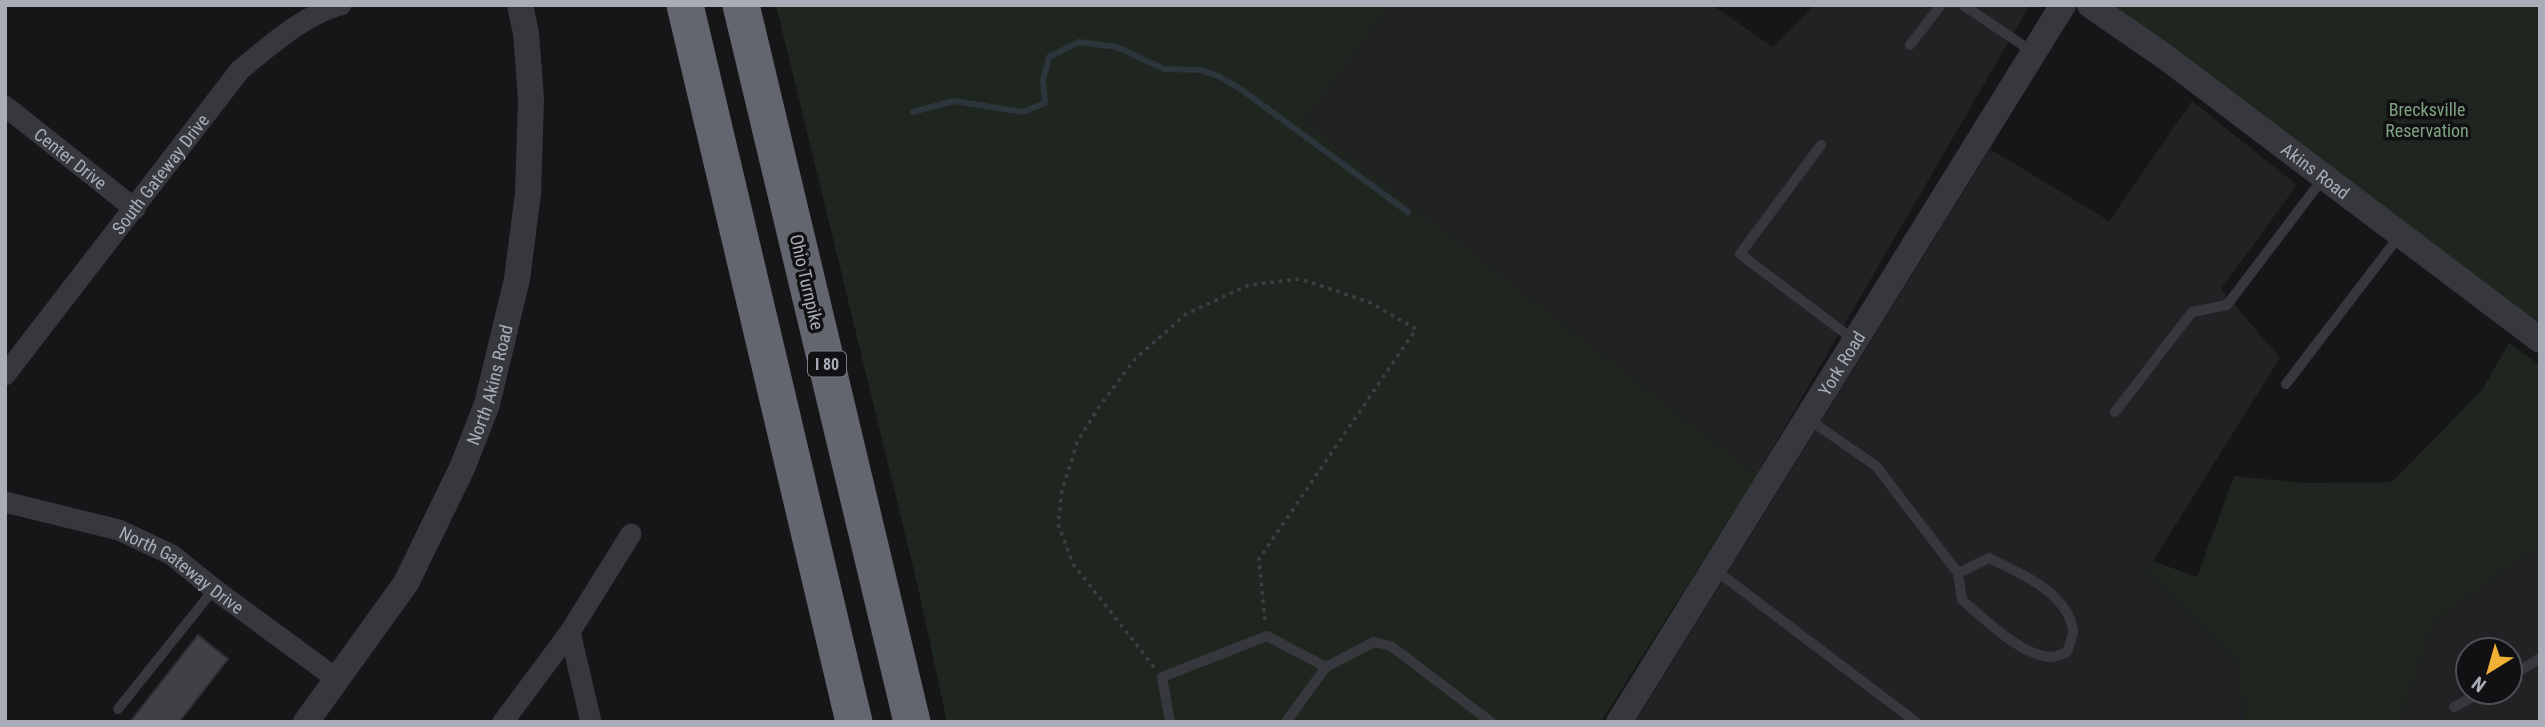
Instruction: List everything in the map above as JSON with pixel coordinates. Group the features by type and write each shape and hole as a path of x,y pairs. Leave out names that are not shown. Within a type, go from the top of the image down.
{"highway":[{"path":"685,5 854,722"},
{"name":"Ohio Turnpike","path":"741,5 912,722"}],"street":[{"name":"North Akins Road","path":"306,722 406,583 463,466 487,404 517,279 528,194 531,98 526,33 520,5"},
{"name":"York Road","path":"1620,722 2063,5"},
{"name":"Akins Road","path":"2090,5 2164,56 2540,340"},
{"name":"South Gateway Drive","path":"5,375 240,70 271,45 331,6"},
{"name":"Center Drive","path":"5,106 135,209"},
{"name":"North Gateway Drive","path":"5,502 119,530 172,555 338,680"},
{"path":"503,722 570,632 631,534"},
{"path":"570,632 591,722"}],"lane":[{"path":"1910,45 1941,5"},
{"path":"1963,5 2035,53"},
{"path":"1821,145 1740,254 1856,342"},
{"path":"2115,412 2192,312 2227,305 2324,177"},
{"path":"2286,384 2400,235"},
{"path":"1808,419 1876,466 1958,573 1962,600 2030,652 2053,657 2067,652 2073,632 2063,608 2035,580 1989,558 1958,573"},
{"path":"1714,569 1916,722"},
{"path":"118,709 214,589"},
{"path":"1170,722 1162,677 1267,636 1326,667"},
{"path":"1286,722 1326,667 1374,642 1391,646 1491,722"},
{"path":"2524,668 2540,657"}],"path":[{"path":"1162,677 1073,564 1058,524 1062,490 1078,440 1135,359 1185,314 1250,285 1300,279 1369,302 1416,329 1259,559 1267,636"}],"shaded area":[{"path":"1391,5 1712,5 1773,47 1814,5 2030,5 1757,475 1303,121"},
{"path":"2192,101 2297,185 2221,289 2280,358 2146,572 2240,665 2244,722 1635,722 1990,149 2109,221"},
{"path":"2540,545 2540,722 2399,722 2433,622"}],"green space":[{"path":"776,5 1391,5 1304,121 1757,475 1601,722 947,722 917,583"},
{"name":"Brecksville Reservation","path":"2086,5 2540,5 2540,345"},
{"path":"2509,343 2540,365 2540,545 2433,622 2399,722 2244,722 2240,665 2146,572 2153,561 2197,577 2234,476 2304,483 2392,482 2482,390"}],"building":[{"path":"198,635 228,659 179,722 130,722"}],"waterway":[{"path":"913,112 954,101 1023,112 1045,103 1043,80 1049,57 1079,42 1117,47 1164,69 1201,70 1218,76 1242,90 1408,212"}]}
